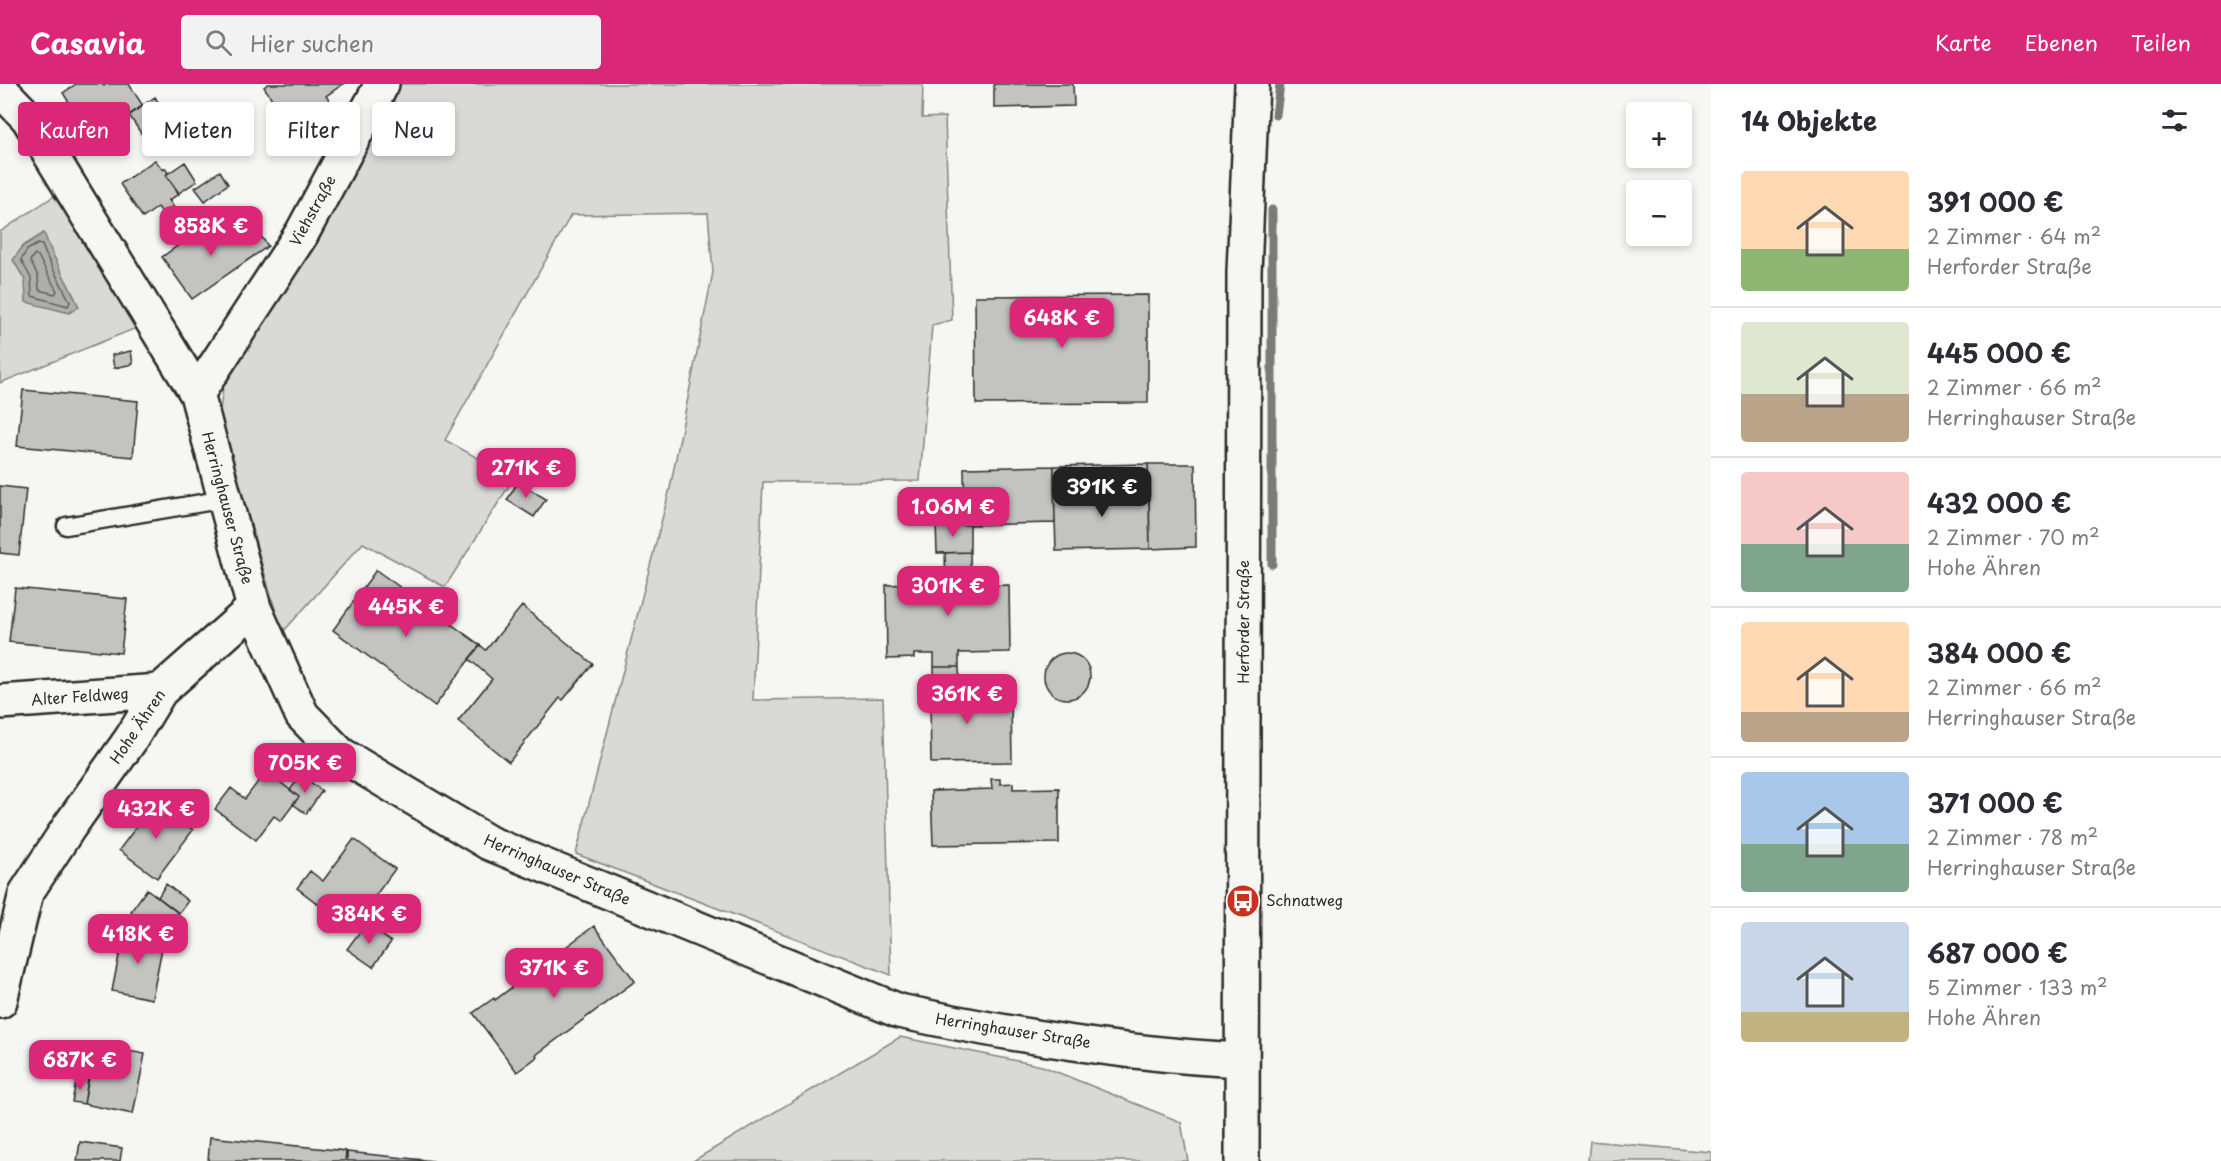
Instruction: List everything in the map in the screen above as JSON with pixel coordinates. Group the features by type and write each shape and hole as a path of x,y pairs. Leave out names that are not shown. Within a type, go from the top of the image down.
{"street":[{"name":"Viehstraße","path":"197,393 302,233 382,84"},
{"name":"Herforder Straße","path":"1242,1161 1244,272 1252,84"},
{"name":"Herringhauser Straße","path":"0,89 28,118 197,393 254,608 303,715 339,754 489,843 899,1011 1072,1042 1182,1057 1242,1059"},
{"name":"Hohe Ähren","path":"0,1000 26,893 69,826 131,739 160,692 254,608"},
{"name":"Alter Feldweg","path":"0,702 160,692"}],"lane":[{"path":"66,526 225,499"}],"shaded area":[{"path":"397,84 923,84 922,118 945,117 952,320 932,325 920,481 763,482 753,700 883,698 891,975 576,854 670,488 713,272 708,213 571,215 445,440 514,478 445,587 363,543 282,633 238,483 218,425 226,365 353,156 360,156 360,145 372,125 372,156 455,156 455,102 386,102"},
{"path":"54,196 144,325 0,383 0,232"},
{"path":"900,1037 1042,1066 1181,1122 1188,1161 693,1161"},
{"path":"1590,1141 1711,1152 1711,1161 1588,1161"}],"water":[{"path":"44,233 79,307 69,313 26,302 25,280 13,260 23,246"}],"building":[{"path":"76,84 102,84 104,86 106,84 129,84 142,107 130,115 130,102 69,102 63,93"},
{"path":"268,84 343,84 326,96 330,102 274,102 264,87"},
{"path":"994,84 1073,84 1074,106 994,108"},
{"path":"155,97 158,102 148,102"},
{"path":"142,106 142,135 130,117"},
{"path":"155,160 163,170 165,168 168,173 166,175 179,194 169,200 174,208 164,215 158,207 143,218 120,184"},
{"path":"185,162 197,181 179,193 166,175"},
{"path":"220,171 228,184 205,201 195,188"},
{"path":"212,221 228,243 253,225 268,246 192,299 162,257"},
{"path":"1148,295 1148,403 976,404 975,296"},
{"path":"131,351 133,364 114,368 112,355"},
{"path":"23,390 138,401 133,457 17,446"},
{"path":"1148,464 1149,486 1054,488 1054,466"},
{"path":"1148,464 1195,464 1196,547 1150,549"},
{"path":"1054,466 1055,523 965,525 964,468"},
{"path":"518,482 546,499 534,517 507,500"},
{"path":"0,486 26,489 19,555 0,553"},
{"path":"1149,486 1150,549 1056,551 1054,488"},
{"path":"936,524 970,525 970,552 937,553"},
{"path":"970,552 971,586 1009,585 1010,652 959,653 959,667 934,667 934,654 914,654 914,658 887,659 886,585 912,584 912,587 946,587 945,553"},
{"path":"376,570 480,645 435,706 333,630"},
{"path":"15,588 127,599 121,653 9,642"},
{"path":"522,606 593,664 563,700 560,698 509,762 458,721 492,679 469,659 480,645 486,650"},
{"path":"1067,653 1076,654 1084,659 1089,667 1089,685 1084,693 1076,698 1067,699 1058,698 1050,693 1045,685 1044,676 1045,667 1050,659 1058,654"},
{"path":"934,667 959,667 960,703 1011,702 1012,762 931,763 930,705 935,705"},
{"path":"266,771 299,797 281,821 274,816 256,840 215,809 231,788 245,799"},
{"path":"301,775 322,791 306,814 293,804 299,797 290,790"},
{"path":"991,779 1000,779 1000,784 1013,783 1013,789 1059,788 1059,843 933,845 931,791 992,789"},
{"path":"155,802 193,830 157,878 119,850"},
{"path":"354,839 395,869 351,929 297,888 310,871 323,881"},
{"path":"166,884 188,901 179,913 158,897"},
{"path":"147,889 178,913 171,923 160,914 151,925 131,911"},
{"path":"366,923 391,942 373,967 347,949"},
{"path":"594,926 635,981 536,1055 537,1057 517,1072 473,1013 494,998 495,1000"},
{"path":"124,930 164,938 152,999 112,991"},
{"path":"95,1045 145,1054 133,1114 84,1104"},
{"path":"77,1077 88,1079 84,1104 72,1102"},
{"path":"210,1137 346,1151 345,1161 208,1161"},
{"path":"80,1142 122,1148 120,1161 77,1161"},
{"path":"347,1152 434,1161 347,1161"}],"waterway":[{"path":"1276,115 1280,84"},
{"path":"1272,210 1272,564"}],"place":[{"name":"Schnatweg","path":"1243,901"}]}
